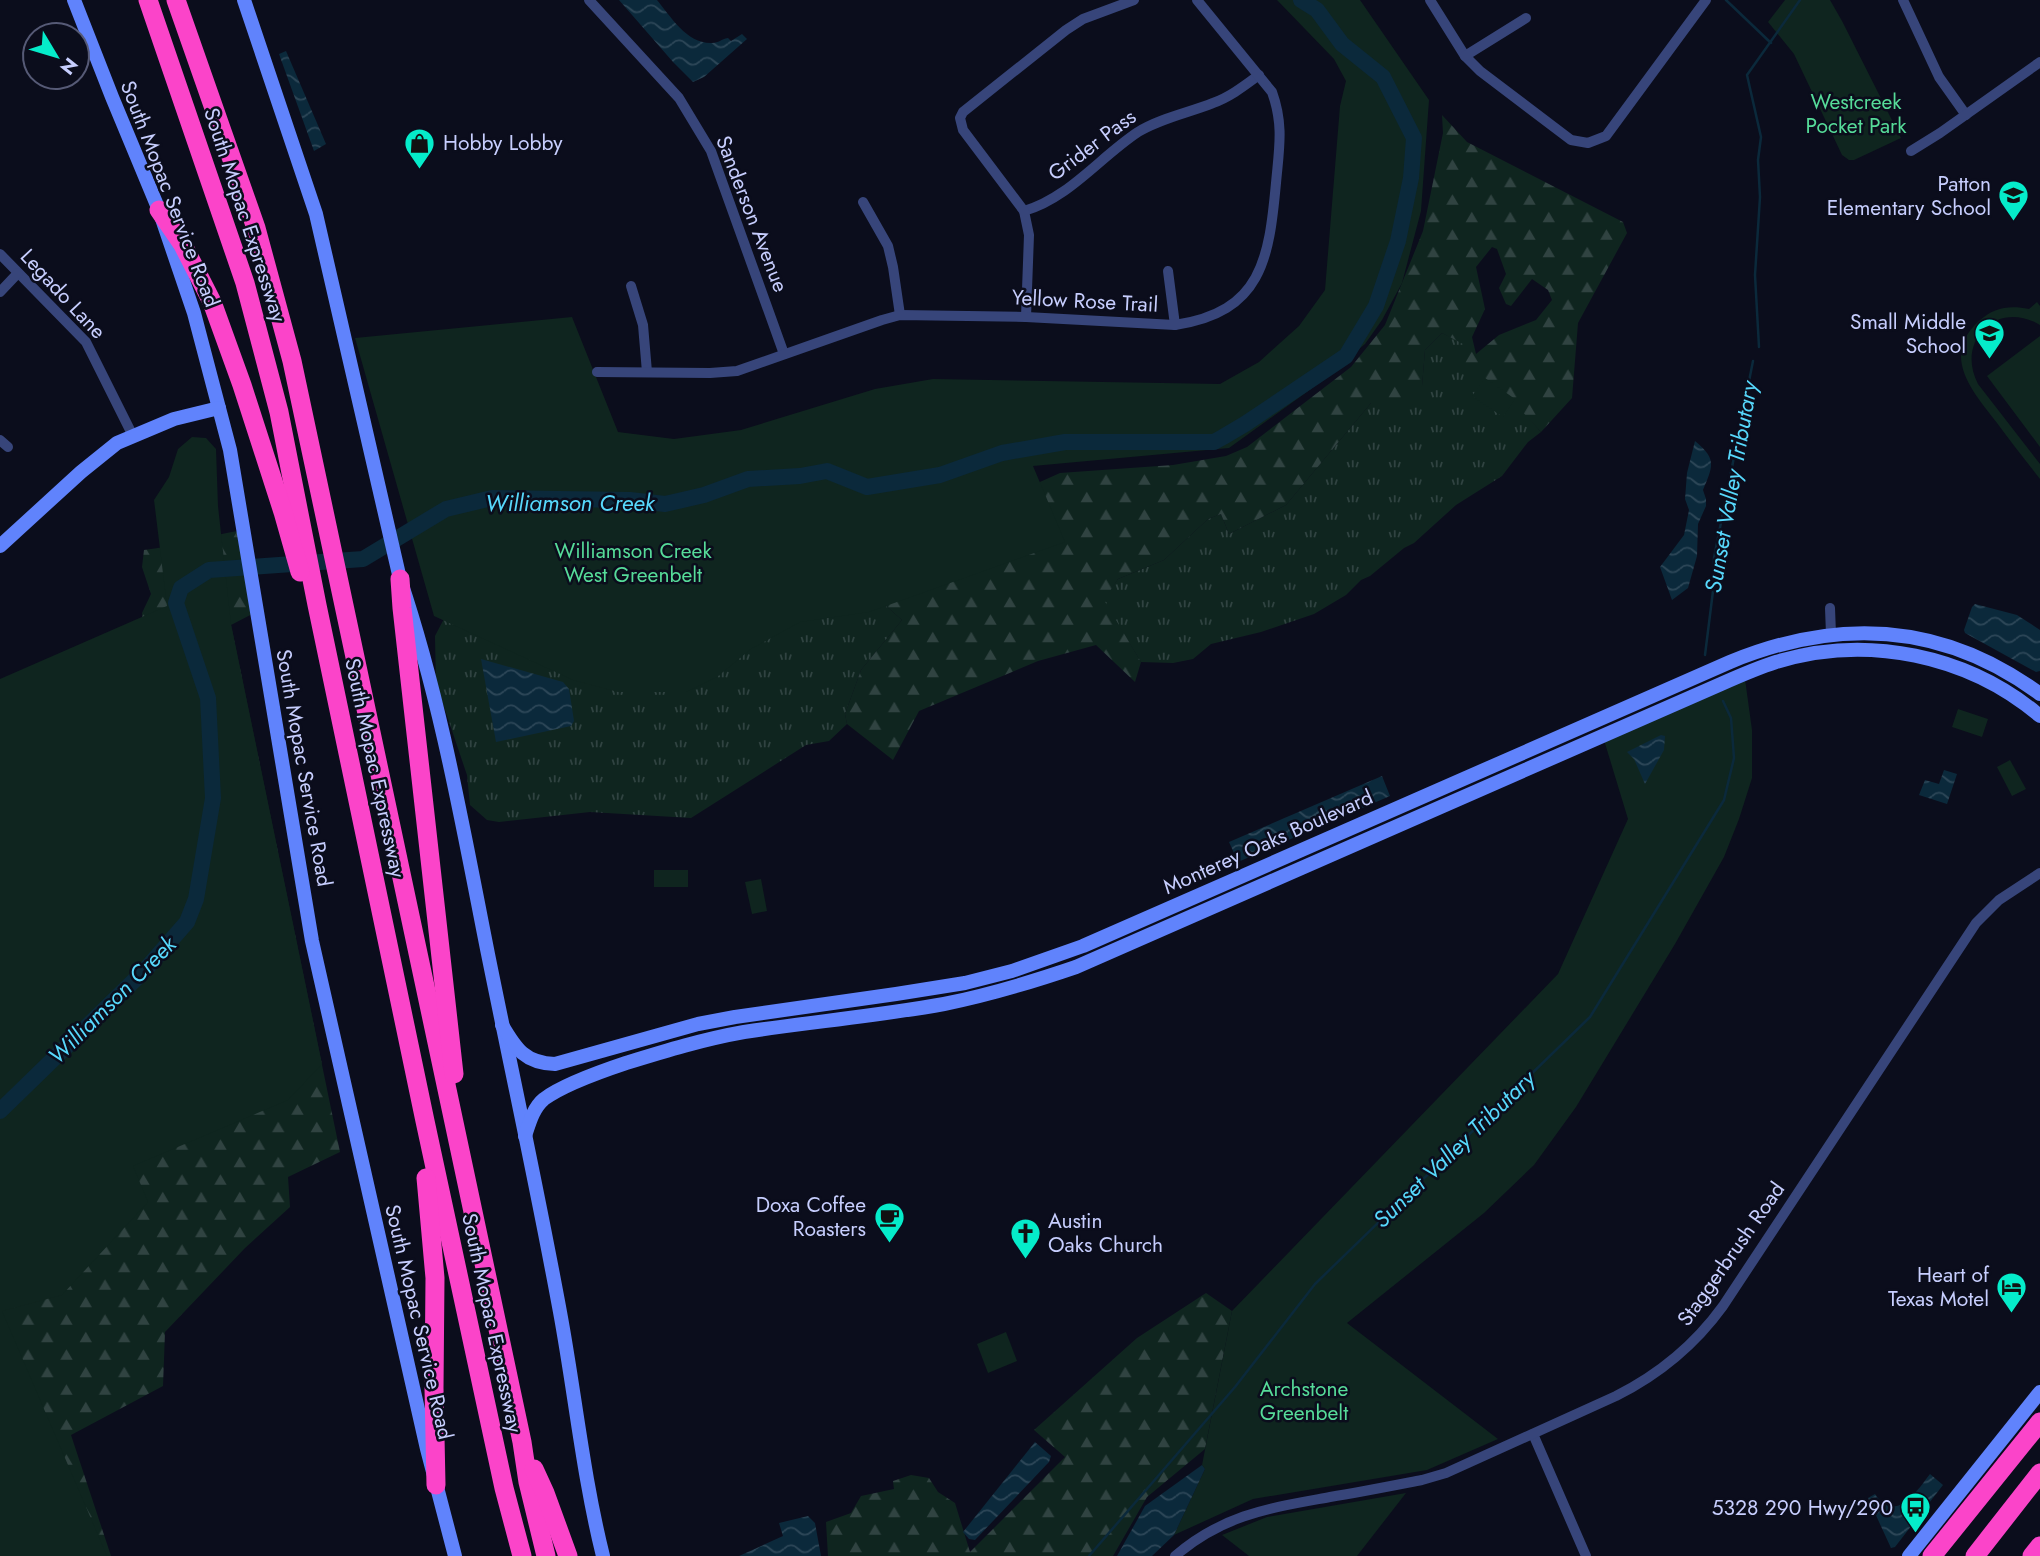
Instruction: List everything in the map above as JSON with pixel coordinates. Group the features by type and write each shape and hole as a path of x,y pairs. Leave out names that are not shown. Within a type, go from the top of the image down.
{"highway":[{"name":"South Mopac Expressway","path":"148,0 246,283 279,412 291,510 312,604 331,669 504,1488 522,1556"},
{"name":"South Mopac Expressway","path":"176,0 256,228 289,350 522,1442 528,1482 546,1556"},
{"path":"159,210 183,245 212,302 291,510"},
{"path":"400,579 454,1072 455,1131"},
{"path":"425,1121 425,1172 435,1278 436,1485"},
{"path":"1932,1556 2040,1422"},
{"path":"1949,1556 2040,1437"},
{"path":"522,1442 545,1493 568,1556"},
{"path":"1975,1556 2040,1473"},
{"path":"2032,1556 2040,1546"}],"street":[{"name":"South Mopac Service Road","path":"74,0 159,210 194,313 230,450 312,941 367,1191 454,1556"},
{"path":"244,0 316,214 400,579 416,626 444,739 560,1311 587,1480 603,1556"},
{"name":"Sanderson Avenue","path":"589,0 679,98 698,127 711,151 784,354"},
{"path":"1026,317 1029,235 1024,211 962,130 960,118 981,97 1066,30 1092,15 1134,0"},
{"name":"Yellow Rose Trail","path":"597,372 737,371 900,315 1026,317 1175,325 1216,315 1250,287 1266,256 1272,229 1280,128 1278,108 1272,92 1197,0"},
{"path":"1430,0 1465,56 1488,78 1571,139 1588,143 1606,136 1706,0"},
{"path":"1903,0 1939,77 1966,115"},
{"path":"1465,56 1526,18"},
{"path":"1911,151 2040,62"},
{"name":"Grider Pass","path":"1024,211 1038,207 1059,195 1151,124 1216,102 1236,92 1259,75"},
{"path":"863,202 888,246 900,315"},
{"name":"Legado Lane","path":"0,254 86,342 132,436"},
{"path":"1168,271 1175,325"},
{"path":"0,292 18,273"},
{"path":"631,286 643,325 647,372"},
{"path":"0,546 117,443 174,419 219,408"},
{"path":"1830,608 1831,634"},
{"name":"Monterey Oaks Boulevard","path":"502,1025 526,1057 545,1064 555,1064 698,1024 941,987 1012,971 1083,946 1758,650 1787,641 1831,634 1902,635 1942,645 1993,665 2040,694"},
{"name":"Monterey Oaks Boulevard","path":"525,1136 530,1120 545,1099 588,1076 664,1051 741,1033 952,1002 1009,989 1076,967 1777,661 1852,650 1887,651 1923,657 1982,678 2017,698 2040,716"},
{"name":"Staggerbrush Road","path":"1175,1556 1203,1535 1246,1514 1446,1473 1641,1383 1667,1366 1708,1326 1976,923 1999,900 2040,873"},
{"path":"1909,1556 2040,1392"},
{"path":"1533,1434 1586,1556"}],"green space":[{"name":"Williamson Creek West Greenbelt","path":"1277,0 1360,0 1429,100 1421,211 1402,283 1365,344 1311,389 1229,448 1033,466 1065,542 869,612 800,622 751,649 717,677 686,692 618,692 573,680 434,616 355,338 572,317 618,432 674,439 741,430 875,389 933,379 1220,384 1259,362 1299,326 1325,290 1340,106 1346,81 1334,59"},
{"name":"Westcreek Pocket Park","path":"1785,0 1830,0 1901,138 1854,160 1842,155 1794,54 1768,22"},
{"path":"1442,115 1467,142 1623,222 1627,233 1578,323 1572,398 1541,432 1507,395 1464,374 1463,344 1442,333 1425,350 1422,386 1408,406 1371,403 1286,505 1229,534 1221,514 1208,519 1164,560 1118,579 1104,600 1141,662 1135,682 1096,645 1038,661 919,711 893,760 847,724 845,714 861,670 902,620 885,605 998,501 1060,473 1173,465 1226,456 1247,447 1351,367 1385,325 1423,231 1443,133","holes":["1492,247 1497,249 1506,274 1499,288 1506,304 1511,306 1532,279 1548,290 1552,300 1536,320 1499,335 1476,354 1472,337 1485,309 1476,267"]},
{"path":"2037,302 2040,306 2040,325 2024,318 2009,317 1985,328 1976,339 1972,368 1978,384 2040,464 2040,479 1970,386 1961,360 1962,347 1968,334 1985,316 2002,308 2029,309"},
{"path":"1442,333 1463,343 1541,432 1528,442 1502,476 1456,505 1414,543 1361,580 1346,595 1314,614 1261,632 1211,644 1193,659 1173,663 1141,662 1103,600 1118,579 1164,560 1208,519 1221,514 1229,534 1286,505 1371,403 1422,386 1425,350"},
{"path":"2040,336 2040,447 1987,376"},
{"path":"1485,378 1515,399 1503,417 1472,396"},
{"path":"192,437 206,438 216,449 218,506 231,624 322,1064 288,1100 133,1166 148,1202 62,1295 2,1311 107,1556 0,1556 0,679 167,606 154,500 169,477 178,449"},
{"path":"243,530 256,612 231,625 340,1152 288,1177 290,1207 245,1248 165,1332 163,1386 71,1435 111,1556 0,1556 0,691 143,631 142,613 151,594 142,567 144,550"},
{"path":"885,605 902,620 861,670 845,714 847,724 829,741 806,745 691,818 590,812 499,822 487,820 470,805 467,775 436,683 435,636 447,613"},
{"name":"Archstone Greenbelt","path":"1745,679 1752,730 1752,778 1724,857 1675,944 1576,1107 1534,1165 1484,1213 1347,1323 1498,1439 1427,1470 1253,1499 1174,1535 1205,1469 1202,1465 1232,1311 1558,974 1628,819 1604,740"},
{"path":"1958,709 1988,719 1982,737 1952,727"},
{"path":"2010,760 2026,789 2012,796 1997,767"},
{"path":"654,870 688,870 688,887 654,887"},
{"path":"761,879 767,911 752,914 745,882"},
{"path":"1206,1293 1232,1311 1205,1449 1147,1497 1113,1556 828,1556 826,1522 851,1513 861,1496 894,1489 893,1481 911,1475 929,1478 938,1492 955,1503 970,1552 1065,1457 1034,1430 1137,1338"},
{"path":"1006,1332 1017,1361 988,1373 977,1344"},
{"path":"1406,1493 1357,1556 1249,1556 1222,1535 1267,1517"}],"water":[{"path":"619,0 657,0 680,28 703,42 714,43 728,38 731,41 742,34 747,39 704,77 693,82"},
{"path":"286,51 326,144 314,151 279,54"},
{"path":"1695,441 1707,453 1711,463 1703,490 1706,506 1698,524 1697,556 1688,588 1672,600 1660,567 1684,535 1689,510 1685,499 1687,473"},
{"path":"1975,604 2017,615 2040,630 2040,671 2036,672 1965,633"},
{"path":"481,659 563,682 569,689 574,721 571,726 496,742"},
{"path":"1661,735 1665,736 1664,750 1645,784 1634,759 1627,752"},
{"path":"1944,770 1957,774 1947,804 1919,795 1925,780 1939,784"},
{"path":"1382,776 1390,796 1238,862 1229,842"},
{"path":"1035,1442 1051,1456 1049,1462 975,1540 969,1539 963,1532"},
{"path":"1202,1465 1205,1469 1174,1535 1152,1556 1117,1556 1145,1506"},
{"path":"1930,1474 1943,1485 1895,1547 1891,1548 1868,1498 1875,1494 1883,1503 1898,1506 1912,1496"},
{"path":"808,1516 815,1523 821,1556 739,1556 783,1536 779,1523"}],"waterway":[{"name":"Williamson Creek","path":"0,1111 145,970 187,922 196,899 213,798 208,698 176,603 181,588 209,570 363,559 446,509 492,498 630,500 665,504 704,495 748,479 800,476 827,471 867,487 940,475 1002,453 1065,442 1214,442 1346,356 1376,306 1398,241 1411,178 1414,138 1383,77 1342,44 1317,10 1301,0"},
{"path":"1726,0 1771,43"},
{"name":"Sunset Valley Tributary","path":"1759,347 1755,275 1761,137 1747,75 1800,0"},
{"name":"Sunset Valley Tributary","path":"1705,655 1714,558 1753,361"},
{"name":"Sunset Valley Tributary","path":"1089,1556 1235,1387 1315,1284 1590,1017 1724,800 1734,758 1731,718 1723,701"}],"place":[{"name":"Hobby Lobby","path":"420,170"},
{"name":"Patton Elementary School","path":"2014,223"},
{"name":"Small Middle School","path":"1989,361"},
{"name":"Doxa Coffee Roasters","path":"889,1244"},
{"name":"Austin Oaks Church","path":"1025,1260"},
{"name":"Heart of Texas Motel","path":"2012,1314"},
{"name":"5328 290 Hwy/290","path":"1916,1535"}]}
